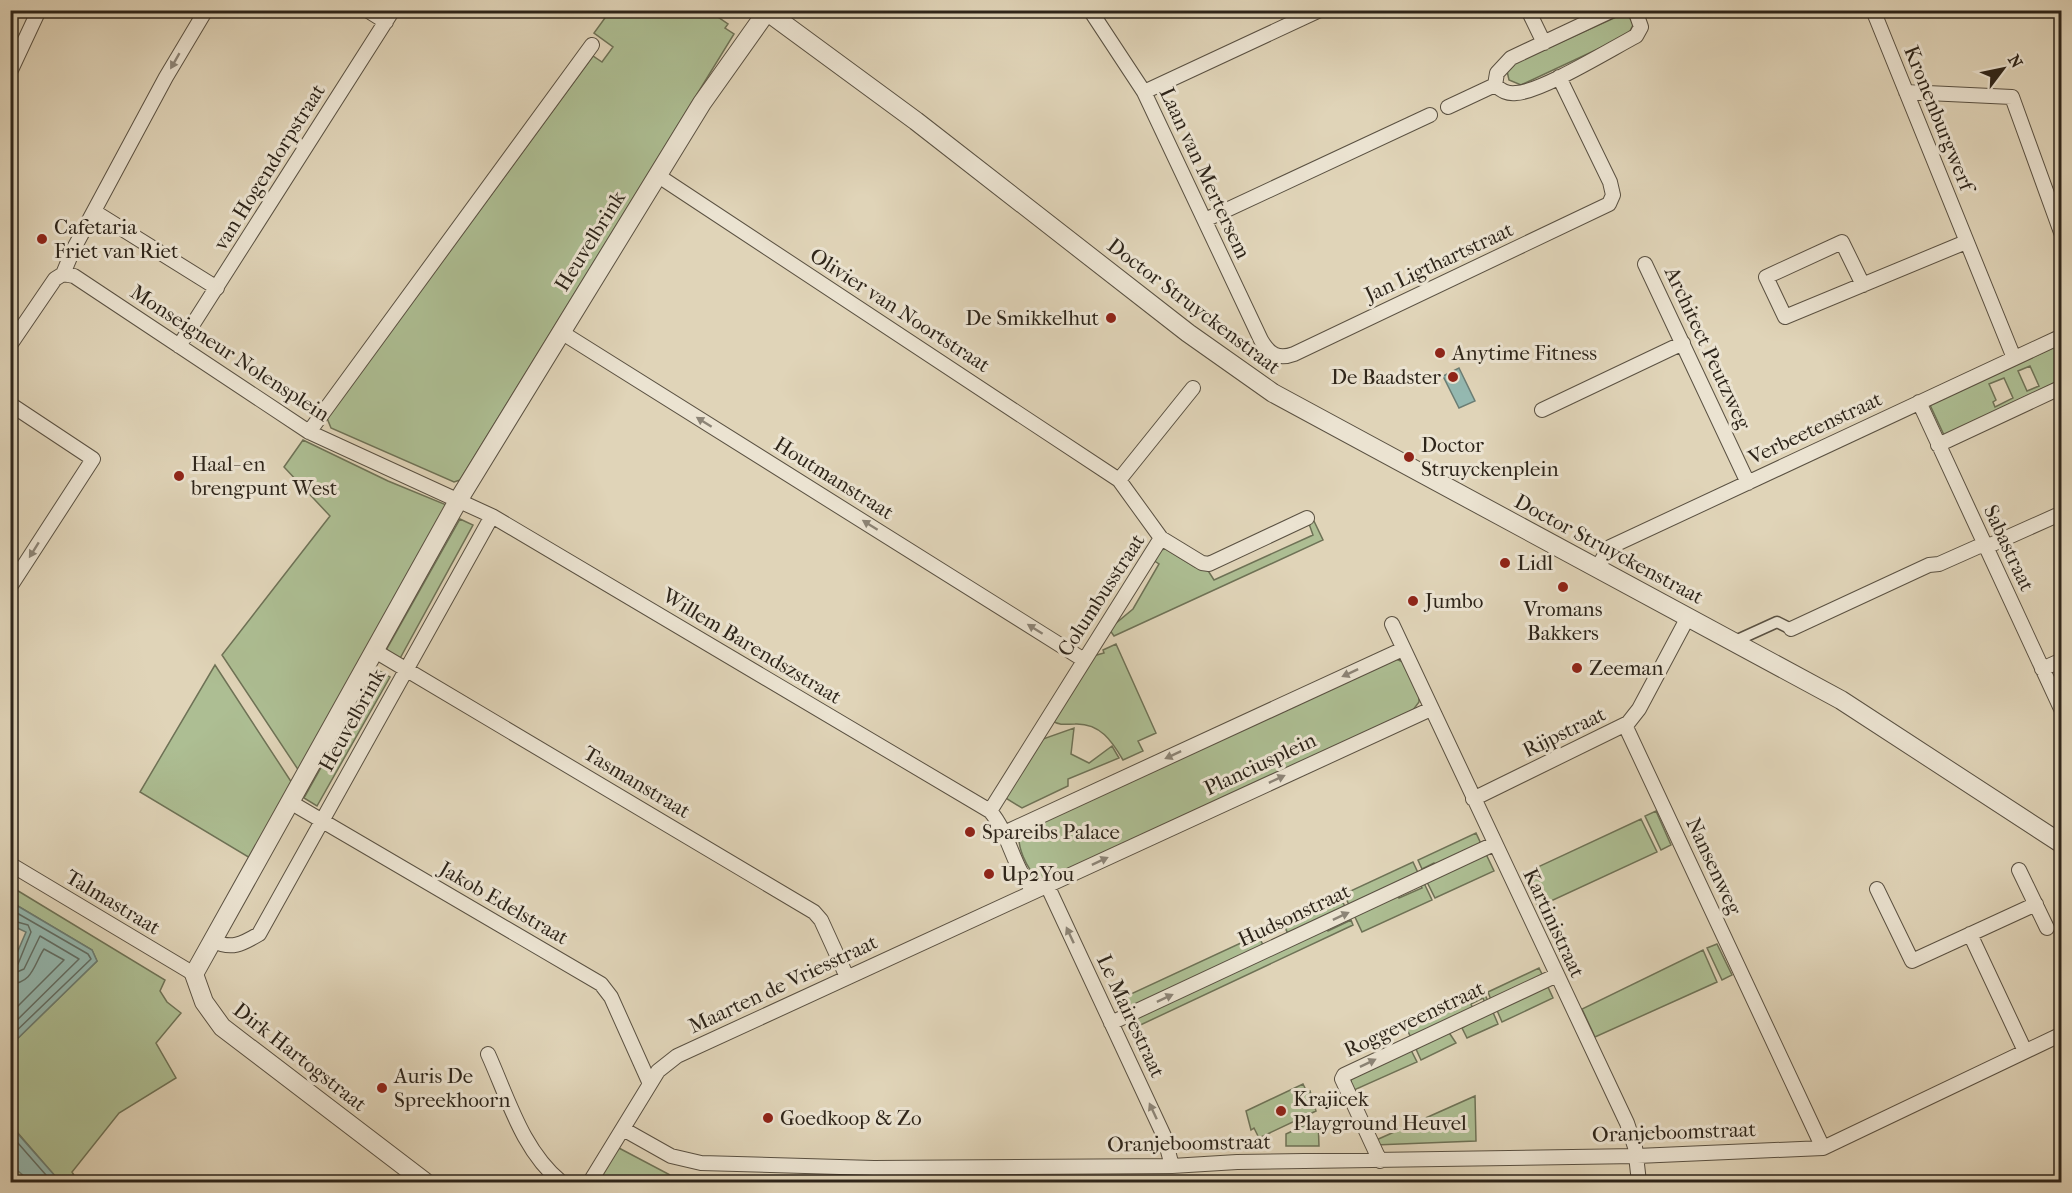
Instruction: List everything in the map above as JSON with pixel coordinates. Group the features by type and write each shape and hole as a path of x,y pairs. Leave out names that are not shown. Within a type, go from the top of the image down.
{"street":[{"path":"10,72 39,10"},
{"path":"10,345 16,323 55,279 63,274 73,250 166,77 206,10"},
{"path":"367,10 390,16"},
{"name":"Laan van Mertersem","path":"1090,10 1144,92 1261,340 1275,356"},
{"path":"1144,92 1320,10"},
{"path":"1528,10 1544,43"},
{"path":"1495,85 1497,73 1511,58 1613,10"},
{"path":"1495,85 1502,92 1518,93 1559,77 1636,36 1641,27 1635,10"},
{"name":"Kronenburgwerf","path":"1873,10 2013,358"},
{"name":"Heuvelbrink","path":"194,974 459,499 702,103 766,11"},
{"name":"Doctor Struyckenstraat","path":"766,11 916,121 1188,333 1248,376 1284,399 1869,717 2061,844"},
{"name":"van Hogendorpstraat","path":"179,346 390,16"},
{"path":"309,432 592,45"},
{"name":"Jan Ligthartstraat","path":"1275,356 1294,354 1604,207 1613,195 1559,77"},
{"path":"1448,107 1495,85"},
{"path":"1906,92 2012,97 2061,235"},
{"path":"1206,220 1430,115"},
{"name":"Olivier van Noortstraat","path":"657,175 1119,480"},
{"path":"95,212 217,288"},
{"path":"1863,285 1842,242 1766,277 1785,317 1863,285 1966,242"},
{"name":"Architect Peutzweg","path":"1645,264 1748,483"},
{"name":"Monseigneur Nolensplein","path":"63,274 74,276 309,432 459,499"},
{"name":"Houtmanstraat","path":"561,332 1084,660"},
{"name":"Verbeetenstraat","path":"1597,568 1610,547 2061,336"},
{"path":"1542,410 1683,344"},
{"path":"1938,445 2061,387"},
{"path":"1161,538 1119,480 1193,388"},
{"name":"Sabastraat","path":"1919,402 2061,711"},
{"path":"10,404 93,459 10,587"},
{"path":"459,499 492,516"},
{"path":"1733,642 1777,622 1791,629 1929,565 1939,564 1985,546 2061,513"},
{"name":"Heuvelbrink","path":"213,941 226,947 240,945 259,934 492,516"},
{"name":"Willem Barendszstraat","path":"492,516 990,811"},
{"name":"Columbusstraat","path":"990,811 1161,538 1202,563 1209,564 1307,518"},
{"name":"Rijpstraat","path":"1473,799 1625,725 1639,709 1688,617"},
{"path":"1392,624 1431,709"},
{"path":"1004,833 1403,649"},
{"name":"Tasmanstraat","path":"375,651 814,912 821,920 847,977"},
{"path":"2042,669 2061,660"},
{"name":"Kartinistraat","path":"1431,709 1555,976 1627,1123 1636,1156 1639,1182"},
{"name":"Planciusplein","path":"1041,888 1431,709"},
{"name":"Nansenweg","path":"1625,725 1823,1148"},
{"name":"Jakob Edelstraat","path":"290,802 601,984 611,997 650,1084"},
{"path":"990,811 1004,833 1026,882 1041,888"},
{"name":"Hudsonstraat","path":"1112,1023 1494,844"},
{"name":"Talmastraat","path":"10,864 194,974"},
{"path":"2019,870 2047,928"},
{"name":"Maarten de Vriesstraat","path":"590,1182 662,1066 677,1056 1041,888"},
{"name":"Le Mairestraat","path":"1041,888 1112,1023 1164,1136 1172,1166"},
{"path":"1877,888 1912,961 2036,904"},
{"path":"1970,934 2024,1049"},
{"name":"Dirk Hartogstraat","path":"194,974 204,1002 222,1027 425,1182"},
{"name":"Roggeveenstraat","path":"1380,1161 1342,1079 1344,1075 1555,976"},
{"name":"Oranjeboomstraat","path":"623,1129 671,1156 701,1163 874,1168 1172,1166 1237,1162 1636,1156 1823,1148 2024,1049 2061,1034"},
{"path":"488,1053 528,1146 539,1161 561,1182"}],"green space":[{"path":"610,11 709,11 728,24 725,28 734,34 460,480 454,482 331,428 327,418 593,56 602,62 613,47 594,33"},
{"path":"1625,13 1634,23 1628,35 1521,85 1509,80 1507,71 1513,64"},
{"path":"2061,344 2061,380 1944,435 1930,405","holes":["2030,366 2039,386 2027,391 2018,371","2004,378 2013,398 1995,407 1993,402 1996,400 1989,384"]},
{"path":"303,440 388,481 449,506 299,771 222,655 330,516 284,467"},
{"path":"460,519 473,525 398,662 384,654"},
{"path":"1313,519 1323,540 1114,636 1109,629 1133,609 1159,564 1153,560 1159,550 1166,549 1195,567 1207,569 1214,580 1313,535 1308,521"},
{"path":"1116,644 1156,733 1138,741 1143,751 1123,760 1110,740 1098,730 1084,724 1061,724 1052,721 1093,656 1104,653 1103,650"},
{"path":"1396,659 1403,662 1419,694 1419,702 1413,710 1047,880 1038,879 1026,863 1019,843 1021,831"},
{"path":"215,665 292,783 250,858 140,792"},
{"path":"376,669 390,677 317,806 304,798"},
{"path":"1074,728 1071,754 1089,763 1112,746 1119,758 1068,779 1068,786 1022,808 1004,797 1040,740"},
{"path":"1656,811 1671,845 1661,850 1645,816"},
{"path":"1641,819 1657,852 1538,907 1523,874"},
{"path":"1476,833 1482,846 1436,867 1434,863 1422,869 1418,860"},
{"path":"1486,854 1494,871 1435,898 1427,882"},
{"path":"1413,862 1419,875 1350,907 1344,894"},
{"path":"1424,883 1432,900 1362,932 1354,915 1397,895 1399,898 1422,888 1420,885"},
{"path":"10,886 165,980 160,991 167,1002 181,1013 156,1043 176,1078 119,1113 72,1172 78,1182 50,1182 55,1176 11,1125 11,1045 97,961 92,950 11,902"},
{"path":"1340,896 1346,909 1289,936 1283,923"},
{"path":"1351,920 1353,925 1134,1028 1129,1019 1327,929 1328,931"},
{"path":"1258,935 1264,947 1126,1012 1120,999"},
{"path":"1717,944 1732,975 1722,980 1707,948"},
{"path":"1703,950 1717,982 1595,1037 1582,1009"},
{"path":"1539,968 1543,976 1491,1000 1488,992"},
{"path":"1547,985 1553,998 1502,1022 1496,1008"},
{"path":"1484,993 1488,1001 1485,1003 1483,998 1471,1004 1473,1009 1411,1038 1407,1029"},
{"path":"1492,1010 1498,1024 1467,1038 1462,1028"},
{"path":"1448,1031 1456,1043 1421,1060 1416,1049"},
{"path":"1410,1048 1417,1062 1352,1091 1351,1079"},
{"name":"Krajicek Playground Heuvel","path":"1303,1084 1307,1092 1310,1091 1316,1111 1259,1138 1254,1128 1251,1130 1246,1111"},
{"path":"1475,1096 1476,1141 1375,1145 1374,1141"},
{"path":"1318,1119 1319,1146 1286,1146 1286,1134"},
{"path":"617,1147 670,1175 725,1176 725,1182 597,1182"},
{"path":"11,1165 31,1182 11,1182"}],"water":[{"path":"1459,368 1475,401 1459,408 1443,376"},
{"path":"11,902 92,950 97,961 11,1045 11,967 26,932 11,925"},
{"path":"10,1125 56,1177 50,1182 31,1182 11,1165"}],"place":[{"name":"Cafetaria Friet van Riet","path":"42,239"},
{"name":"De Smikkelhut","path":"1111,318"},
{"name":"Anytime Fitness","path":"1440,353"},
{"name":"De Baadster","path":"1453,377"},
{"name":"Doctor Struyckenplein","path":"1409,457"},
{"name":"Haal- en brengpunt West","path":"179,476"},
{"name":"Lidl","path":"1505,563"},
{"name":"Vromans Bakkers","path":"1563,587"},
{"name":"Jumbo","path":"1413,601"},
{"name":"Zeeman","path":"1577,668"},
{"name":"Spareibs Palace","path":"970,832"},
{"name":"Up2You","path":"989,874"},
{"name":"Auris De Spreekhoorn","path":"382,1088"},
{"name":"Krajicek Playground Heuvel","path":"1281,1111"},
{"name":"Goedkoop & Zo","path":"768,1118"}]}
